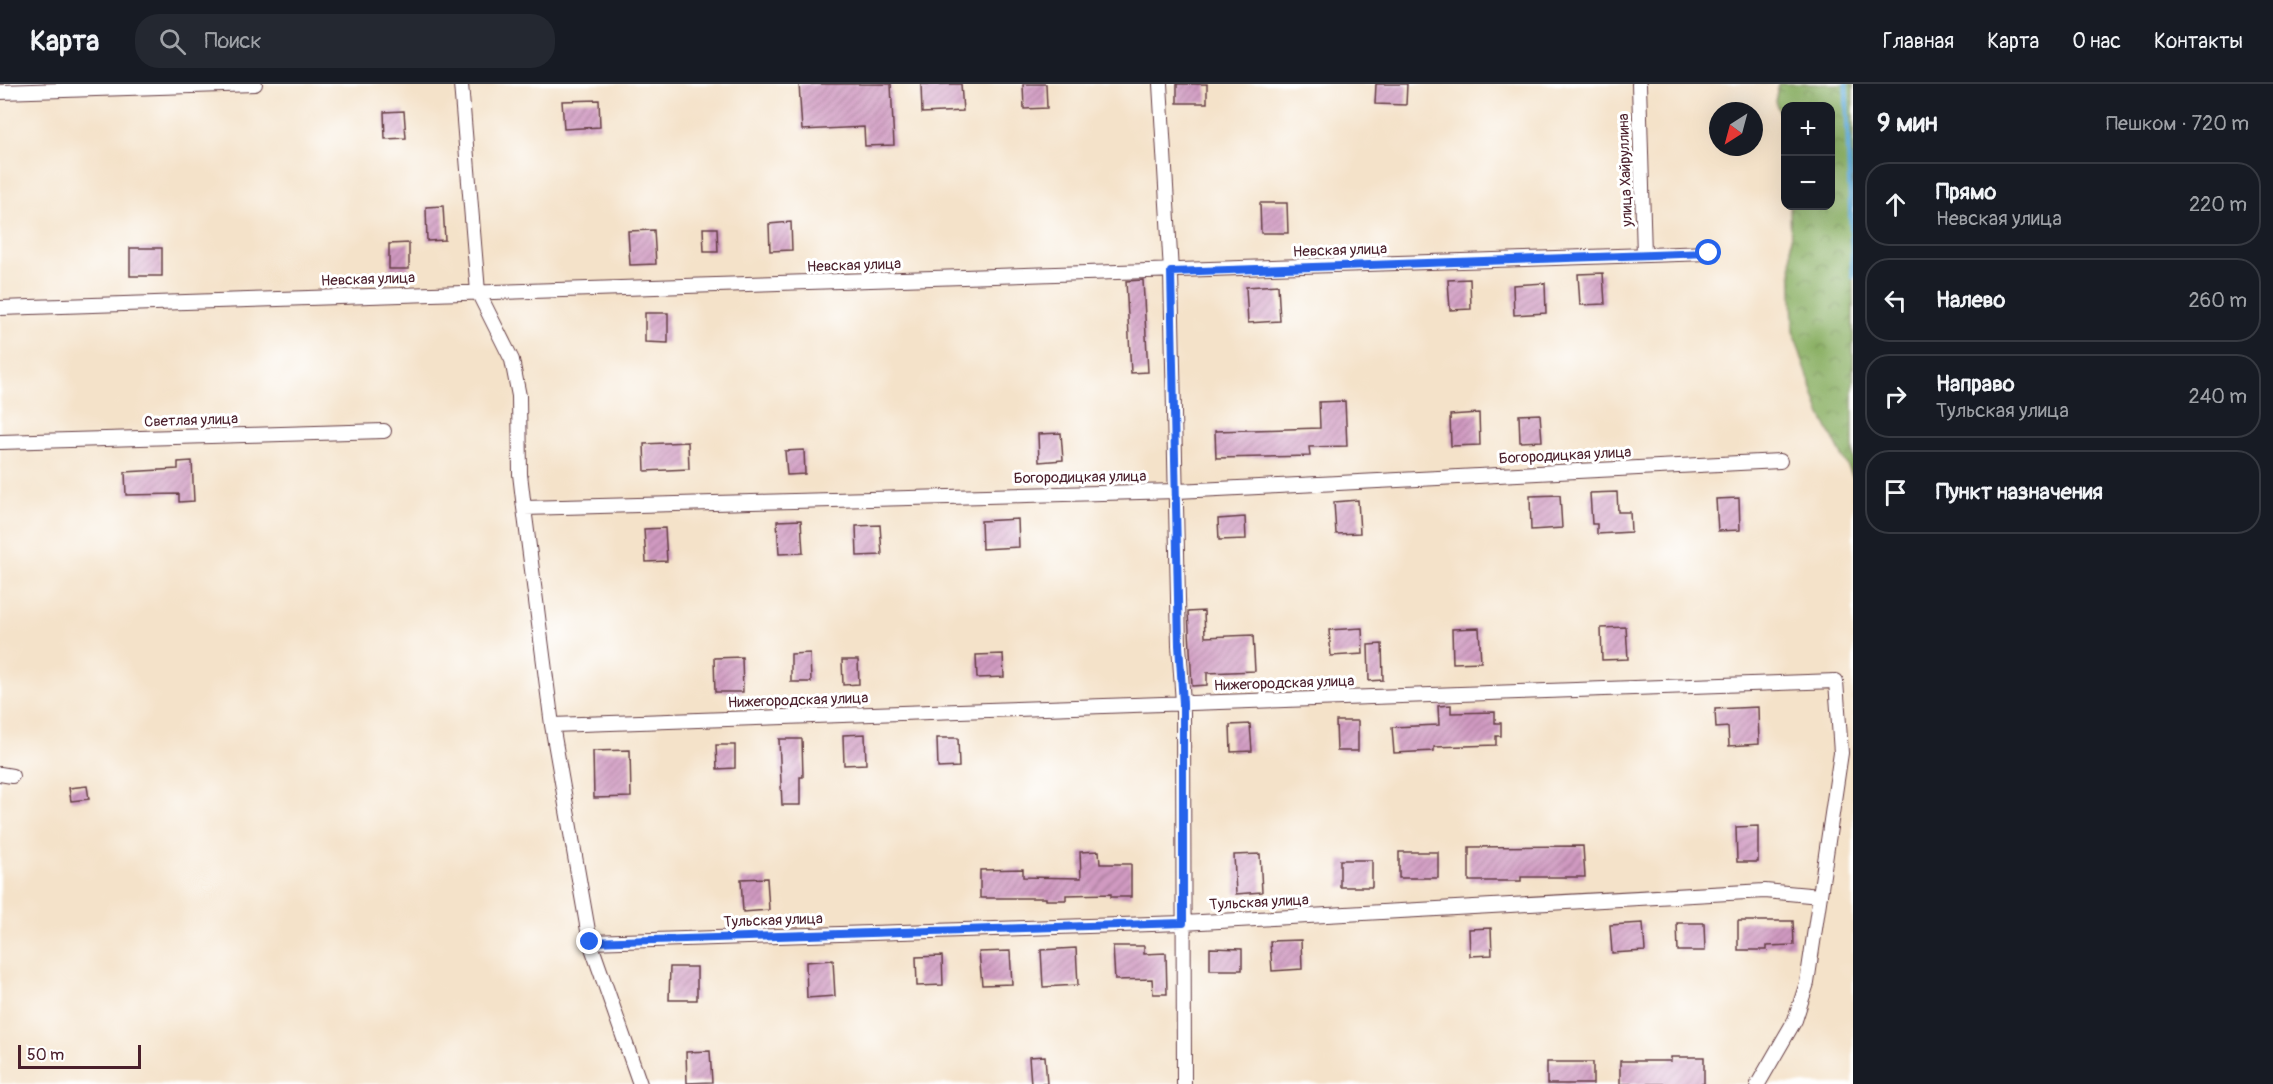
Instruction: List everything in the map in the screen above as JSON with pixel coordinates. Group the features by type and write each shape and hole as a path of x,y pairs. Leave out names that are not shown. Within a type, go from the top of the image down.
{"street":[{"path":"0,92 255,84"},
{"path":"461,84 478,292 512,360 516,378 519,396 520,474 552,725 590,942 640,1084"},
{"path":"1160,84 1171,272 1179,645 1183,703 1184,1084"},
{"name":"улица Хайруллина","path":"1639,84 1644,255"},
{"name":"Невская улица","path":"0,308 1709,253"},
{"name":"Светлая улица","path":"0,442 384,430"},
{"name":"Богородицкая улица","path":"524,508 1177,491 1780,460"},
{"name":"Нижегородская улица","path":"552,725 1836,681 1841,753 1820,896"},
{"name":"Тульская улица","path":"590,942 1183,923 1766,891 1820,896"},
{"path":"1758,1084 1795,1020 1807,983 1820,896"}],"green space":[{"path":"1779,84 1853,84 1853,477 1820,413 1793,331 1790,210 1835,210 1835,102 1781,102 1781,117 1775,101"}],"building":[{"path":"799,84 891,84 894,145 865,146 864,127 802,130"},
{"path":"921,84 961,84 963,111 922,113"},
{"path":"1023,84 1046,84 1047,108 1024,109"},
{"path":"1177,84 1207,84 1207,103 1177,103"},
{"path":"1376,84 1407,84 1406,105 1375,104"},
{"path":"599,100 600,127 564,129 562,101"},
{"path":"404,111 406,138 385,139 384,112"},
{"path":"1260,203 1287,203 1288,233 1261,233"},
{"path":"443,206 445,240 427,241 426,207"},
{"path":"791,222 792,250 770,251 769,224"},
{"path":"703,228 717,228 718,252 704,252"},
{"path":"654,230 656,264 630,265 628,231"},
{"path":"409,243 409,269 389,269 389,244"},
{"path":"130,248 162,248 162,276 130,276"},
{"path":"1603,273 1605,304 1580,305 1578,274"},
{"path":"1470,279 1471,309 1450,310 1448,280"},
{"path":"1143,280 1148,372 1131,373 1126,281"},
{"path":"1545,283 1546,313 1514,315 1513,285"},
{"path":"1278,285 1280,321 1248,323 1246,287"},
{"path":"645,313 668,313 668,343 645,342"},
{"path":"1345,401 1347,446 1309,447 1310,456 1216,458 1215,431 1320,428 1319,402"},
{"path":"1479,413 1480,445 1451,446 1450,415"},
{"path":"1540,414 1542,441 1520,442 1519,415"},
{"path":"1061,433 1063,460 1039,462 1038,434"},
{"path":"688,442 689,469 645,471 644,444"},
{"path":"804,450 805,474 787,475 785,451"},
{"path":"192,461 194,501 179,502 179,494 126,495 125,472 178,469 178,462"},
{"path":"1617,492 1618,512 1630,512 1631,532 1597,534 1597,524 1592,524 1590,493"},
{"path":"1560,495 1562,528 1531,530 1530,496"},
{"path":"1739,498 1740,530 1718,531 1716,499"},
{"path":"1358,500 1360,533 1336,534 1334,502"},
{"path":"1245,517 1246,539 1219,540 1218,519"},
{"path":"1018,519 1019,547 982,549 981,521"},
{"path":"801,520 803,553 779,554 777,521"},
{"path":"880,525 882,555 857,556 856,526"},
{"path":"665,528 667,561 646,562 644,529"},
{"path":"1204,611 1205,637 1253,635 1255,671 1207,673 1207,685 1192,686 1188,612"},
{"path":"1626,627 1628,659 1602,660 1601,628"},
{"path":"1362,628 1363,654 1331,656 1329,630"},
{"path":"1479,628 1481,662 1453,663 1452,629"},
{"path":"1382,644 1383,680 1369,681 1368,645"},
{"path":"810,653 811,682 791,682 791,654"},
{"path":"1003,654 1004,677 977,678 976,655"},
{"path":"742,657 743,692 715,692 714,658"},
{"path":"842,660 858,660 859,684 843,685"},
{"path":"1451,705 1451,713 1495,712 1495,723 1501,723 1501,736 1496,736 1496,745 1434,747 1434,751 1394,753 1392,727 1439,725 1438,706"},
{"path":"1758,707 1759,744 1729,746 1728,727 1716,728 1715,709"},
{"path":"1336,721 1358,721 1358,751 1337,751"},
{"path":"1250,724 1252,751 1231,752 1230,725"},
{"path":"865,734 866,764 844,765 843,735"},
{"path":"937,738 958,738 959,767 938,768"},
{"path":"779,739 802,739 803,777 800,777 800,805 782,805"},
{"path":"716,745 735,745 735,768 717,769"},
{"path":"630,750 631,797 594,798 593,751"},
{"path":"87,786 89,799 71,801 69,788"},
{"path":"1758,826 1758,862 1737,862 1736,827"},
{"path":"1583,846 1585,877 1521,877 1521,881 1469,881 1469,847"},
{"path":"1099,851 1100,864 1131,864 1131,897 1111,897 1111,894 1066,895 1066,900 980,898 980,870 1023,869 1023,877 1081,878 1080,852"},
{"path":"1399,852 1438,852 1438,878 1399,878"},
{"path":"1260,854 1262,892 1236,894 1234,855"},
{"path":"1340,860 1372,860 1372,887 1340,887"},
{"path":"767,878 769,910 743,912 741,879"},
{"path":"1738,921 1793,921 1794,945 1767,946 1767,950 1738,950"},
{"path":"1643,923 1645,951 1612,953 1610,925"},
{"path":"1677,923 1704,923 1705,951 1678,951"},
{"path":"1491,928 1492,955 1470,956 1469,929"},
{"path":"1301,940 1302,969 1272,971 1270,941"},
{"path":"1113,946 1144,946 1144,954 1166,953 1167,994 1153,994 1152,979 1115,980"},
{"path":"1076,948 1078,985 1043,987 1041,950"},
{"path":"1210,948 1242,949 1242,970 1210,970"},
{"path":"1010,951 1012,984 982,985 979,952"},
{"path":"942,956 943,985 917,986 916,957"},
{"path":"833,960 835,996 807,998 806,962"},
{"path":"670,967 697,967 697,1000 669,1000"},
{"path":"710,1051 712,1082 687,1083 686,1052"},
{"path":"1045,1056 1047,1084 1031,1084 1029,1057"},
{"path":"1671,1057 1704,1057 1704,1084 1620,1084 1620,1061 1671,1061"},
{"path":"1547,1062 1593,1062 1593,1084 1547,1084"}],"waterway":[{"path":"1846,84 1853,276"}],"route":[{"path":"590,942 1183,923 1183,703 1179,645 1171,272 1709,253"}]}
